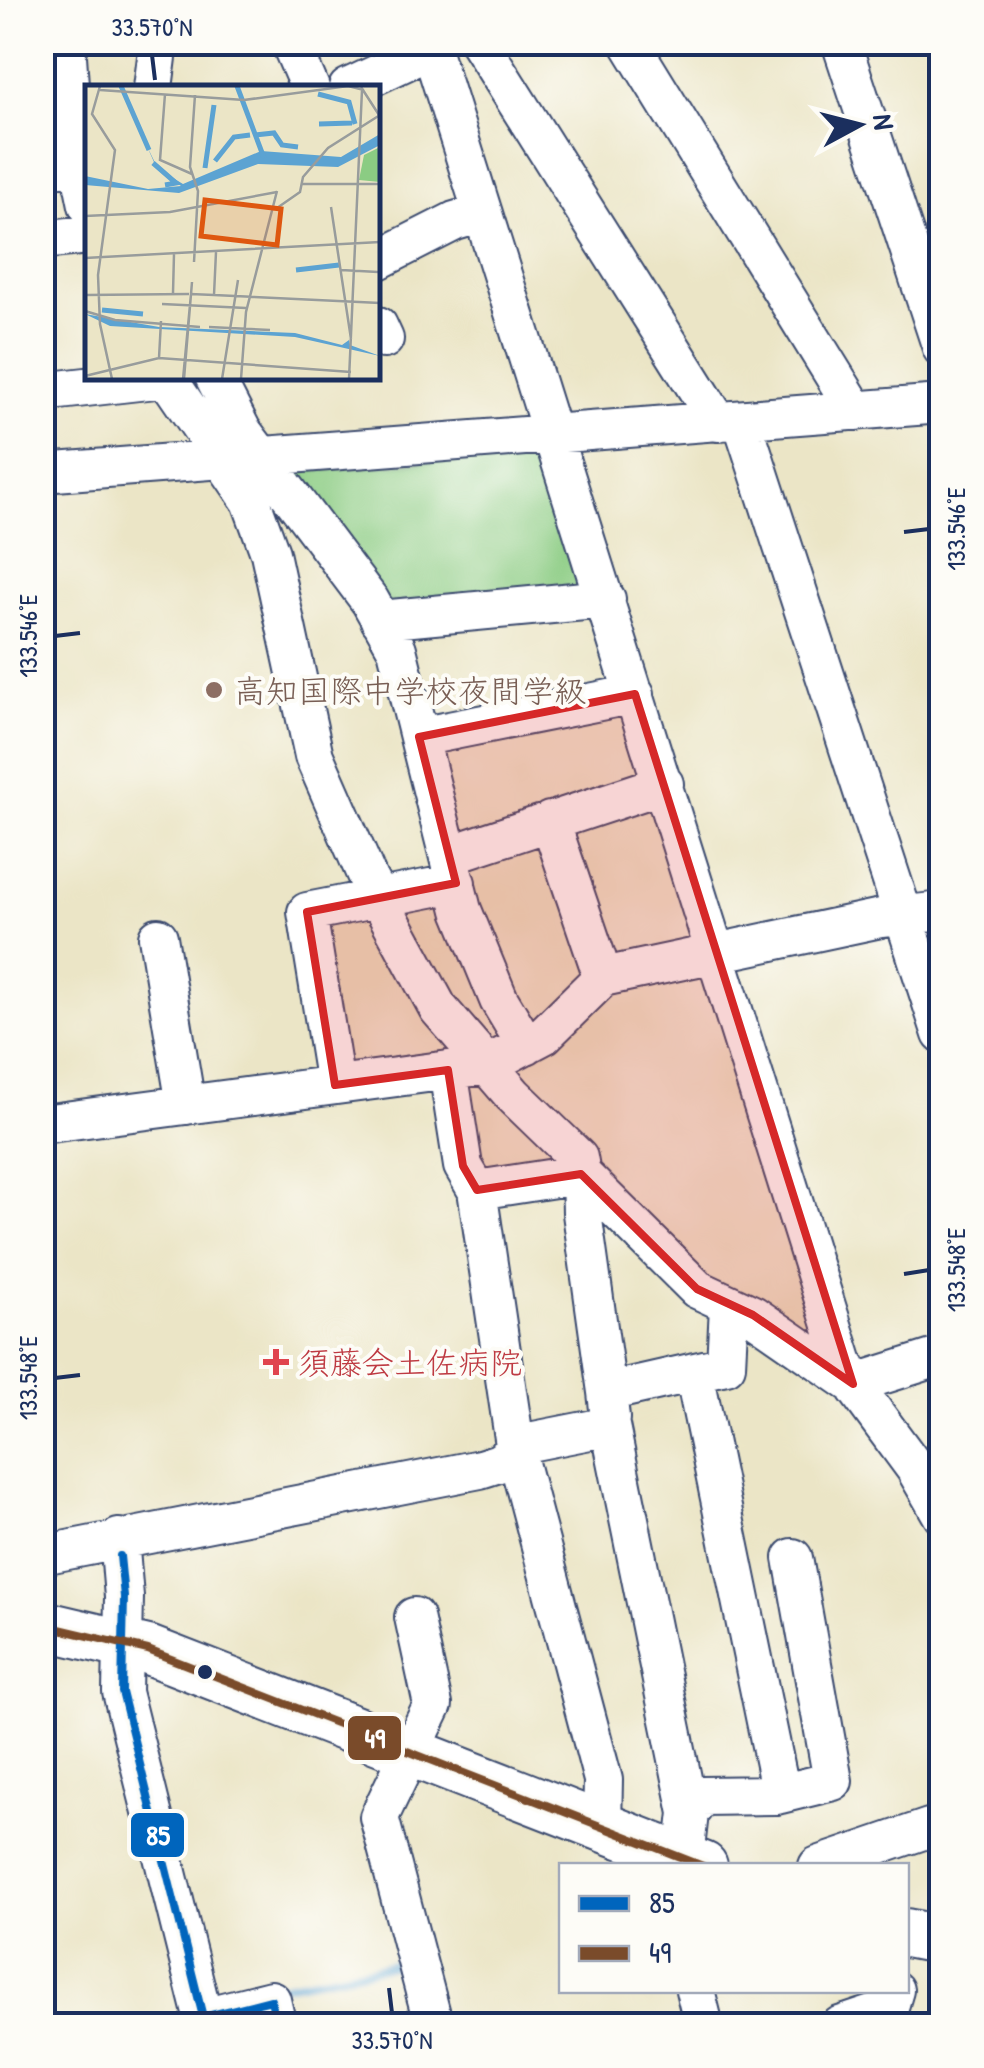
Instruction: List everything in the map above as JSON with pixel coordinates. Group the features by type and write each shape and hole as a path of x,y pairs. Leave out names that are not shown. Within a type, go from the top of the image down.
{"main road":[{"path":"42,1625 148,1650 602,1827 689,1851"}],"street":[{"path":"153,85 158,42"},
{"path":"290,42 309,85"},
{"path":"478,42 730,422 942,1034"},
{"path":"630,42 856,410"},
{"path":"842,42 942,348"},
{"path":"354,85 431,44 853,1384"},
{"path":"59,68 60,167 85,201"},
{"path":"380,257 482,213"},
{"path":"42,240 85,235"},
{"path":"42,392 148,380"},
{"path":"168,380 370,602 380,620 396,650 462,910 498,1000 526,1045"},
{"path":"215,380 242,431 241,458 270,553 314,756 378,896 438,1008 513,1096 578,1158 609,1409 689,1851"},
{"path":"42,473 942,404"},
{"path":"380,620 606,599"},
{"path":"419,738 635,694"},
{"path":"335,1085 307,912 378,896 452,869 550,822 664,784"},
{"path":"550,822 603,977"},
{"path":"42,1124 487,1065 544,1035 603,977 902,915 942,911"},
{"path":"158,937 186,1105"},
{"path":"448,1070 464,1166 478,1190 516,1452 603,1780 602,1827"},
{"path":"478,1190 580,1174"},
{"path":"580,1174 697,1289 753,1315 853,1384 916,1468 942,1515"},
{"path":"42,1554 279,1510 498,1463 529,1442 694,1372 726,1366 729,1306"},
{"path":"853,1384 942,1356"},
{"path":"694,1372 780,1794"},
{"path":"118,1538 124,1597 122,1692 203,2017 271,2000 276,2026"},
{"path":"689,1851 702,1796 780,1794 833,1781 806,1556 734,1568"},
{"path":"414,1616 433,1706 379,1817 434,2026"},
{"path":"827,1863 929,1828"},
{"path":"696,1993 704,2026"},
{"path":"840,2026 888,2010 893,1993"}],"highlighted area":[{"path":"635,694 853,1384 753,1315 697,1289 581,1174 477,1190 463,1166 448,1070 335,1085 307,912 456,883 419,737"}],"green space":[{"path":"533,452 549,463 588,587 386,605 294,482 296,471"}],"waterway":[{"path":"279,1986 402,1963"}],"transit line":[{"name":"85","path":"120,1556 124,1597 122,1692 203,2017 271,2000 277,2026"},
{"name":"49","path":"42,1625 148,1650 695,1863"}],"place":[{"name":"高知国際中学校夜間学級","path":"214,690"},
{"name":"須藤会土佐病院","path":"276,1362"}]}
